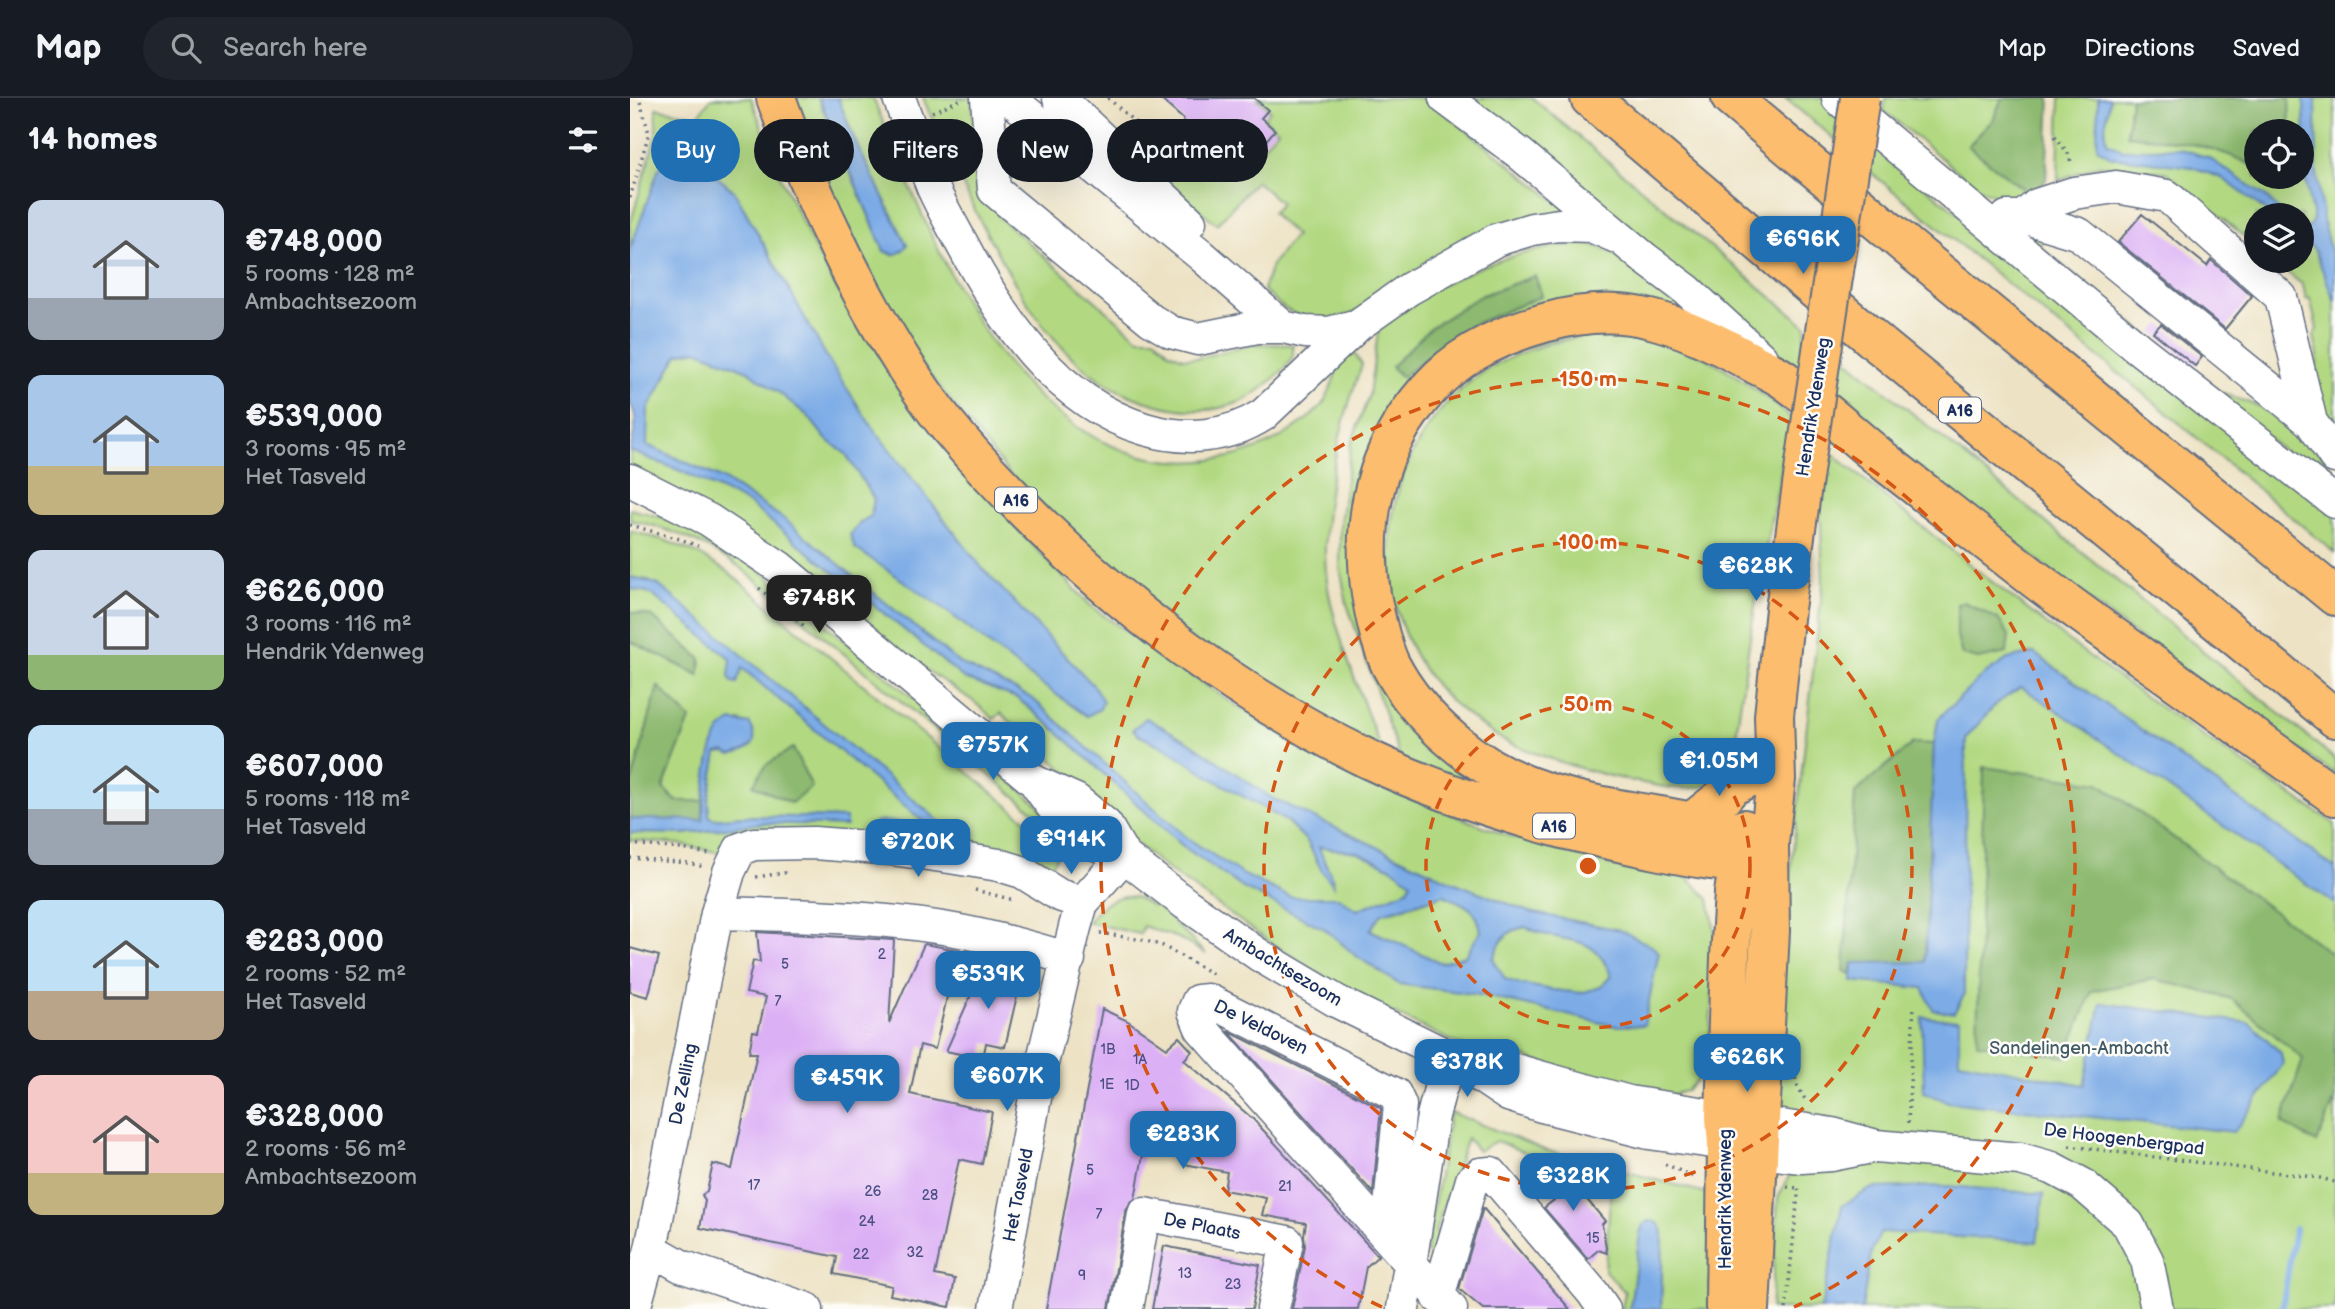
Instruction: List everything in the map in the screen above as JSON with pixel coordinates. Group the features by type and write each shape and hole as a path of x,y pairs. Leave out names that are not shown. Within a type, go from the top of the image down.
{"main road":[{"name":"A16","path":"776,98 791,139 843,254 883,332 928,399 981,465 1044,529 1107,587 1175,640 1244,689 1369,760 1470,799 1593,837 1696,857 1750,846"},
{"name":"A16","path":"1590,98 1891,353 2335,718"},
{"path":"1731,98 1907,246 2335,596"},
{"name":"Hendrik Ydenweg","path":"1750,846 1776,779 1774,716 1785,609 1860,98"},
{"name":"A16","path":"1750,846 1693,821 1576,802 1508,778 1477,760 1450,739 1418,706 1390,663 1374,614 1367,567 1367,525 1374,490 1386,454 1408,416 1441,376 1477,350 1521,329 1564,317 1601,313 1644,317 1681,327 1725,347 1782,378 2075,610 2335,796"},
{"name":"Hendrik Ydenweg","path":"1750,1309 1730,957 1750,846 1754,775 1774,716"},
{"path":"1693,821 1722,798 1731,787 1754,775"},
{"name":"Hendrik Ydenweg","path":"1726,1309 1742,1134"}],"street":[{"name":"A16","path":"987,98 994,190 1151,320 1171,332 1198,339 1257,327 1283,327 1305,332 1330,333 1358,325"},
{"path":"1009,98 1202,255 1283,327"},
{"path":"1059,98 1197,228 1202,255"},
{"name":"A16","path":"1445,98 1519,153 1619,238 1687,290 1782,378"},
{"path":"1838,98 2138,348 2335,502"},
{"name":"A16","path":"903,110 934,190 986,289 1015,330 1045,366 1085,401 1107,414 1158,433 1207,435 1234,430 1263,415 1358,325 1409,289 1496,240 1532,229 1559,225 1591,226 1619,238"},
{"path":"2023,218 2038,205 2074,192 2116,187 2167,196 2281,298 2311,422"},
{"path":"1976,211 2023,218 2079,234 2311,422 2335,457"},
{"name":"Ambachtsezoom","path":"630,480 709,520 779,566 1034,781 1060,817 1078,832 1091,842 1124,856 1195,911 1271,962 1338,1002 1454,1059 1504,1067 1629,1102 1742,1134 1802,1157 1831,1155 1897,1140 1957,1152 2020,1159 2052,1168 2082,1184 2128,1224 2147,1260 2157,1309"},
{"name":"Ambachtsezoom","path":"630,499 668,501"},
{"path":"732,866 740,849 754,844 814,843 892,849 999,865 1022,872 1082,904"},
{"name":"Het Tasveld","path":"996,1309 1040,1076 1082,904 1124,856"},
{"name":"De Zelling","path":"634,1309 651,1249 717,913 732,866"},
{"path":"717,913 875,920 944,928 1020,944 1069,959"},
{"name":"De Veldoven","path":"1387,1236 1400,1105 1395,1094 1208,1000 1198,1001 1194,1011 1201,1028 1445,1303"},
{"path":"1403,1309 1433,1116 1440,1089 1454,1059"},
{"name":"De Veldoven","path":"1445,1303 1472,1180 1480,1174 1491,1173 1604,1309"},
{"name":"De Plaats","path":"1127,1309 1144,1214 1287,1242 1273,1309"},
{"path":"651,1249 681,1266 807,1309"}],"path":[{"path":"630,198 649,133 639,98"},
{"path":"903,110 965,98"},
{"path":"2055,136 2070,156 2074,192"},
{"path":"630,525 680,538 702,548"},
{"path":"756,585 810,630"},
{"path":"630,858 732,866"},
{"path":"779,872 791,872"},
{"path":"975,890 1024,905"},
{"path":"1897,1140 1914,1005"},
{"name":"De Hoogenbergpad","path":"2059,1145 2335,1182"},
{"path":"1786,1309 1798,1188"}],"green space":[{"path":"711,98 751,98 759,119 754,119 754,182 783,182 837,289 940,441 1025,537 1093,608 1314,756 1374,785 1509,836 1610,865 1687,877 1709,899 1715,933 1708,1069 1686,1091 1654,1099 1497,1048 1467,1048 1352,994 1270,942 1167,869 1102,815 1106,809 1001,713 994,719 973,701 630,473 630,451 681,471 748,503 965,679 1017,698 1184,847 1243,888 1325,929 1355,955 1399,984 1481,995 1615,1026 1620,930 1529,912 1453,882 1273,799 1188,741 1146,718 1138,735 1168,749 1287,822 1307,841 1322,871 1334,881 1318,847 1358,852 1392,868 1412,882 1408,890 1356,910 1338,897 1290,897 1242,874 1187,838 1032,698 959,663 784,519 721,478 646,445 648,409 678,354 697,350 748,371 808,416 825,438 846,454 874,499 871,516 861,522 943,608 1027,674 1087,716 1094,686 982,568 872,427 829,361 734,191 723,182 740,182 740,119 656,119 656,108 698,116"},
{"path":"784,98 818,98 827,119 794,119"},
{"path":"838,98 873,98 882,119 868,119 868,167 854,138 854,119 846,119"},
{"path":"923,98 972,98 973,119 932,119"},
{"path":"1257,98 1422,98 1440,109 1576,217 1351,314 1313,319 1292,313 1263,289 1273,263 1295,235 1272,213 1281,203 1257,182 1268,182 1268,141 1278,130 1264,118 1270,110"},
{"path":"1455,98 1532,98 1806,326 1799,376"},
{"path":"1785,98 1827,98 1842,110 1836,140"},
{"path":"1885,98 2002,98 1993,120 1968,146 2031,195 2002,197 1976,186 1884,111"},
{"path":"2002,98 2050,98 2046,180 2031,195 1968,146 1993,120"},
{"path":"2060,98 2131,98 2127,135 2194,144 2226,153 2244,162 2244,189 2314,189 2314,119 2290,119 2289,98 2335,98 2335,438 2323,418 2314,382 2318,355 2314,336 2317,329 2310,298 2306,299 2303,285 2288,273 2314,273 2314,203 2244,203 2244,236 2166,172 2100,165 2058,180"},
{"path":"2131,98 2289,98 2290,119 2244,119 2244,162 2209,148 2127,135"},
{"path":"1868,141 2335,515 2335,553 1864,167"},
{"path":"651,152 651,182 697,182 633,238 630,250 630,225"},
{"path":"854,181 884,251 893,255 907,245 876,182 908,182 943,259 972,312 1006,361 1046,404 1092,436 1146,457 1183,462 1220,459 1256,449 1273,441 1309,418 1318,409 1329,393 1342,361 1352,349 1362,365 1344,419 1331,478 1325,539 1326,567 1329,594 1340,634 1383,756 1195,643 1015,481 909,349 826,182"},
{"path":"961,182 978,182 989,194 1000,218 1138,338 1155,338 1169,352 1183,358 1199,358 1254,344 1293,345 1293,355 1271,381 1248,398 1221,408 1179,409 1129,395 1081,366 1043,325 997,252"},
{"path":"1165,182 1255,182 1217,224"},
{"path":"2008,226 2050,233 2039,246 2211,389 2260,407 2284,424 2295,425 2335,471 2335,493"},
{"path":"1568,245 1603,248 1631,264 1695,316 1668,310 1436,371 1358,555 1436,736 1723,847 1402,764 1347,604 1340,568 1340,524 1351,444 1369,395 1379,326 1422,296 1468,272 1542,249","holes":["1535,276 1542,296 1470,326 1442,345 1430,328 1480,296"]},
{"path":"1535,276 1542,296 1470,326 1402,377 1391,367 1430,328 1480,296"},
{"path":"1597,334 1654,339 1703,357 1748,384 1792,419 1757,594 1734,755 1724,774 1714,782 1702,786 1677,788 1611,776 1558,761 1505,741 1453,703 1421,665 1400,621 1390,574 1391,526 1402,479 1423,435 1453,397 1492,367 1543,346"},
{"path":"1835,350 2335,759 2335,774 2183,671 1826,400"},
{"name":"Sandelingen-Ambacht","path":"1828,450 1973,567 2120,679 2335,824 2335,868 2034,653 2036,674 2335,879 2335,1309 1823,1309 1822,1305 1821,1309 1771,1309 1778,1198 1795,1164 1791,1122 1772,1106 1780,963 1823,584 1820,500"},
{"path":"630,509 681,522 744,557 985,758 1070,833 1065,838 741,568 688,538 630,520"},
{"path":"630,531 664,540 696,553 728,572 1058,847 1053,853 1057,857 1048,871 721,853 678,844 630,840 630,831 684,834 763,823 846,825 846,818 742,816 714,819 709,816 708,801 717,753 725,752 731,755 752,746 751,727 739,721 713,751 703,801 676,801 663,788 690,719 658,687 630,789 630,641 698,675 701,659 651,616 630,612 630,589 647,592 655,597 732,659 729,676 742,667 927,825 879,821 950,831 648,580 630,577"},
{"path":"1964,602 1998,619 2009,635 2007,653 1978,659 1962,655 1957,637 1957,604"},
{"path":"630,612 651,616 701,659 699,675 630,641"},
{"path":"658,686 690,719 663,788 676,801 703,801 703,821 630,819 630,789"},
{"path":"1913,743 1934,744 1925,963 1853,963 1851,974 1844,971 1855,793"},
{"path":"793,748 812,787 791,803 753,785 766,765"},
{"path":"1984,767 2099,783 2335,956 2335,1099 2317,1143 2282,1123 2303,1059 2232,999 2154,979 2092,991 2066,1057 1977,1043"},
{"path":"1444,895 1469,908 1479,923 1481,931 1465,956 1441,963 1370,930 1382,913"},
{"path":"1124,896 1156,905 1206,954 1178,938 1143,926 1140,934 1088,922 1103,905"},
{"path":"1525,927 1588,946 1601,957 1611,976 1601,987 1581,993 1520,984 1505,979 1493,959 1504,938 1512,931"},
{"path":"1450,1112 1545,1150 1713,1195 1709,1309 1661,1309 1663,1233 1640,1233 1630,1309 1622,1309 1625,1292 1605,1271 1611,1186 1496,1141 1478,1151 1467,1138 1435,1231 1447,1245 1438,1259 1431,1257 1426,1251"}],"water":[{"path":"819,98 838,98 846,119 828,119"},
{"path":"2098,98 2110,98 2105,127 2107,142 2123,150 2179,148 2209,158 2244,182 2244,189 2254,189 2272,203 2256,203 2222,178 2192,167 2111,157 2097,148"},
{"path":"2304,98 2316,98 2317,173 2324,226 2335,270 2335,302 2314,249 2314,203 2310,203 2307,189 2314,189 2314,119 2304,119"},
{"path":"854,138 868,167 868,182 876,182 907,245 900,253 884,251 854,180"},
{"path":"654,182 723,182 734,191 829,361 872,427 982,568 1094,686 1103,701 1100,709 1087,716 1027,674 943,608 855,548 850,535 861,522 871,516 874,499 846,454 825,438 808,416 748,371 697,350 678,354 648,409 647,445 721,478 784,519 959,663 1032,698 1187,838 1242,874 1290,897 1338,897 1357,910 1407,890 1411,882 1392,868 1358,852 1319,847 1334,886 1322,871 1307,841 1288,822 1213,779 1168,749 1138,735 1133,729 1146,718 1188,741 1273,799 1453,882 1529,912 1620,930 1650,945 1659,952 1644,1025 1615,1026 1481,995 1399,984 1355,955 1325,929 1243,888 1184,847 1017,698 965,679 748,503 681,471 630,451 635,415 630,404 630,250","holes":["1444,895 1473,912 1481,931 1465,956 1441,963 1370,930 1382,913","1525,927 1572,940 1595,950 1611,976 1601,987 1581,993 1520,984 1505,979 1493,959 1504,937"]},
{"path":"630,577 657,584 951,831 935,833 878,828 875,823 879,821 926,824 742,668 737,683 732,682 729,676 731,659 655,597 647,592 630,589"},
{"path":"2034,653 2335,868 2335,904 2021,687 1996,704 1966,738 1964,995 1954,1013 1933,1010 1923,988 1852,981 1853,963 1925,962 1934,744 1938,719 1982,676 2008,659"},
{"path":"732,721 750,724 754,741 738,753 717,753 708,801 709,816 714,819 742,816 846,818 846,826 763,823 684,834 630,833 630,819 703,820 705,787 715,741 723,727"},
{"path":"2101,1003 2250,1023 2281,1053 2283,1064 2234,1132 1948,1102 1924,1092 1922,1017 1959,1020 1959,1061 2084,1085"},
{"path":"1948,1186 2044,1194 2037,1242 1881,1232 1871,1253 1862,1309 1821,1309 1842,1206 1872,1188"},
{"path":"1648,1221 1658,1224 1663,1233 1661,1309 1630,1309 1640,1233"}],"building":[{"path":"1159,98 1254,98 1268,110 1262,119 1183,119"},
{"path":"1268,124 1275,130 1268,138"},
{"path":"2142,214 2207,266 2211,260 2252,296 2225,329 2118,242"},
{"path":"2161,324 2202,357 2195,366 2153,332"},
{"path":"757,932 894,940 889,1023 924,944 958,950 935,1049 920,1045 910,1094 992,1112 982,1164 959,1159 935,1275 955,1279 950,1307 890,1295 892,1286 834,1274 837,1257 700,1228 705,1201 702,1195 707,1191 713,1164 732,1169 757,1053 749,1053 753,1031 758,1032 766,997 746,993 753,961 760,962"},
{"path":"630,948 659,956 648,997 630,992"},
{"path":"987,959 1023,970 1005,1047 986,1043 983,1059 946,1051"},
{"path":"1102,1009 1128,1021 1167,1048 1179,1037 1192,1051 1184,1060 1253,1119 1378,1256 1366,1267 1358,1309 1292,1309 1305,1246 1306,1223 1262,1215 1266,1198 1224,1190 1227,1172 1184,1164 1188,1147 1146,1139 1135,1199 1126,1211 1109,1309 1046,1309"},
{"path":"1228,1031 1381,1108 1373,1193"},
{"path":"1541,1162 1566,1189 1573,1183 1605,1221 1602,1224 1607,1253 1598,1250 1588,1259 1544,1208 1554,1200 1530,1171"},
{"path":"1483,1208 1570,1309 1483,1309 1459,1289"},
{"path":"1164,1246 1260,1265 1252,1309 1152,1309"}],"waterway":[{"path":"2282,1309 2295,1229"}]}
